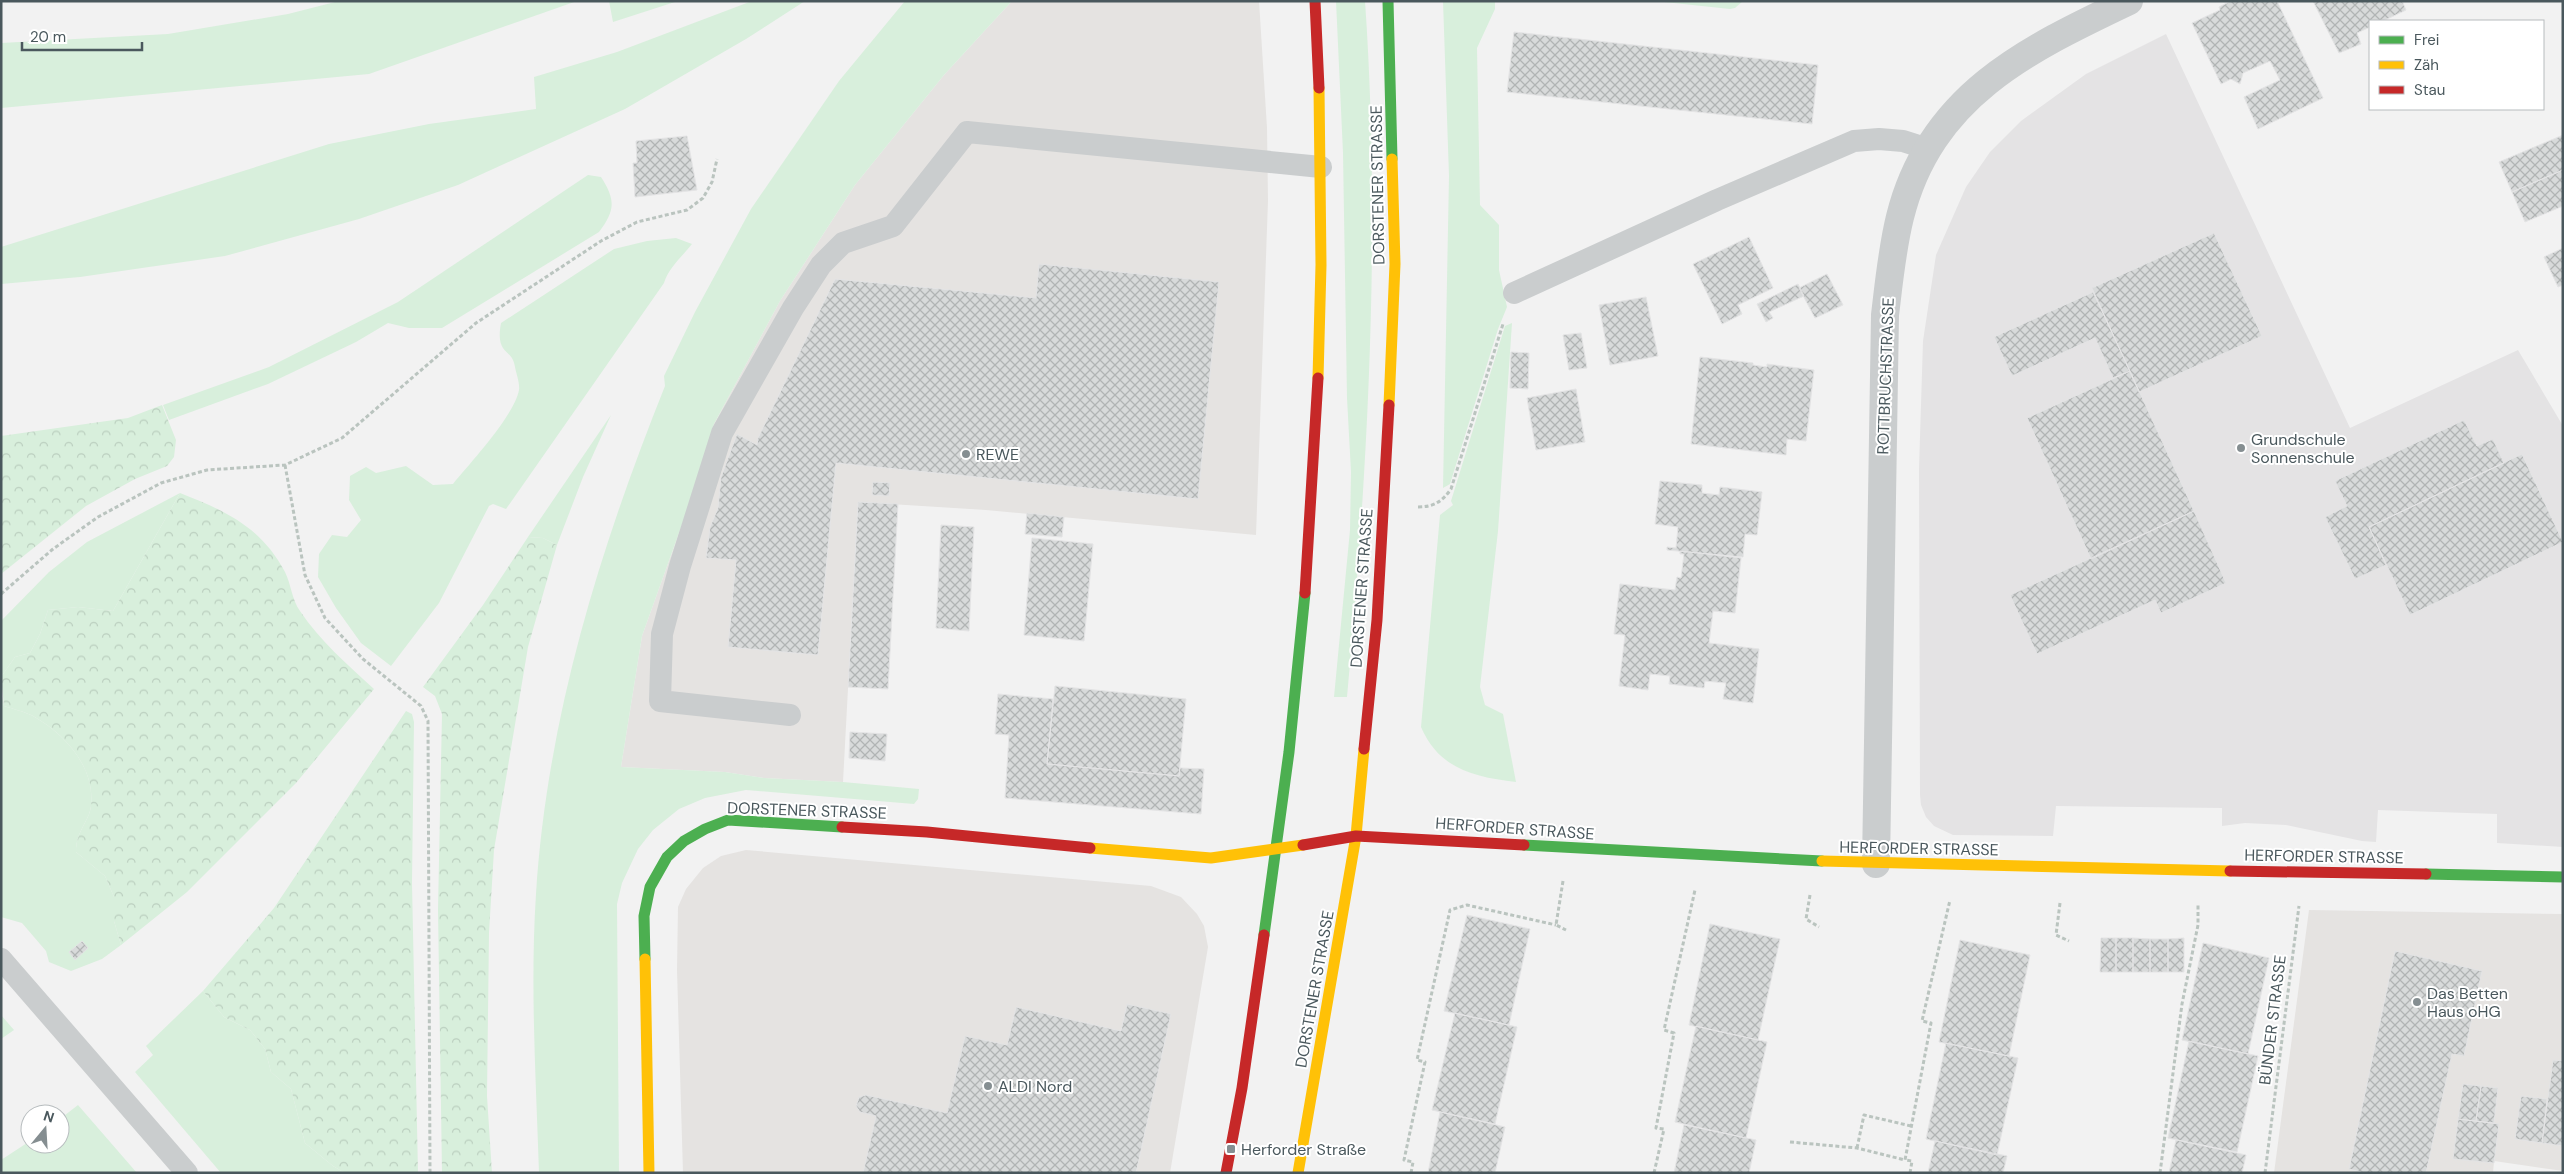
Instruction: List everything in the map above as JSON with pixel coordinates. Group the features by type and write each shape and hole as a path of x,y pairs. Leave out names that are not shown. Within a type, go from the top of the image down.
{"main road":[{"path":"1226,1173 1247,1052 1277,850 1295,694 1316,435 1322,167 1315,1"},
{"name":"DORSTENER STRASSE","path":"1298,1173 1356,836 1377,620 1388,443 1395,264 1388,1"},
{"name":"DORSTENER STRASSE","path":"649,1173 644,916 653,879 672,850 699,829 728,820 927,832 1165,856 1211,858 1277,850"},
{"name":"HERFORDER STRASSE","path":"1277,850 1356,836 1876,864 2563,877"}],"street":[{"name":"ROTTBRUCHSTRASSE","path":"1876,864 1885,315 1891,262 1900,216 1912,183 1928,149 1962,102 2016,59 2129,1"}],"lane":[{"path":"790,715 660,701 662,634 680,566 722,433 793,308 821,265 844,243 893,226 967,132 1322,167"},
{"path":"1514,294 1718,200 1854,141 1879,138 1903,141 1928,149"},
{"path":"1,959 187,1173"}],"path":[{"path":"1,594 53,549 98,517 161,483 207,470 285,465 342,438 476,323 601,241 637,222 688,210 703,198 712,182 716,159"},
{"path":"1428,507 1444,500 1451,489 1482,398 1501,329 1511,312 1514,294"},
{"path":"285,465 305,575 325,618 363,659 421,706 428,721 430,1173"},
{"path":"1556,925 1568,848"},
{"path":"1654,1173 1664,1129 1656,1128 1674,1033 1664,1030 1702,856"},
{"path":"1905,1160 1931,1023 1922,1020 1958,866"},
{"path":"2065,867 2056,935 2069,941"},
{"path":"2160,1173 2182,1004 2198,925 2199,871"},
{"name":"BÜNDER STRASSE","path":"2265,1173 2303,871"},
{"path":"1410,1173 1413,1162 1404,1160 1425,1062 1417,1060 1450,910 1466,905 1556,925 1566,930"},
{"path":"1857,1148 1864,1115 1911,1126"},
{"path":"1790,1142 1857,1148 1912,1161 1910,1173"}],"shaded area":[{"path":"1012,1 1259,1 1267,128 1268,201 1256,535 986,510 858,502 843,782 764,778 725,772 621,767 642,636 685,516 714,424 780,301 855,185 944,75"},
{"name":"Grundschule Sonnenschule","path":"2166,34 2350,428 2518,350 2563,426 2563,847 2497,843 2497,814 2378,810 2376,842 2362,841 2286,825 2245,823 2222,826 2222,808 2056,806 2053,836 1953,835 1934,826 1926,817 1921,805 1920,795 1919,469 1923,341 1936,255 1966,187 1990,152 2021,121 2086,74"},
{"path":"746,850 1151,886 1181,897 1197,914 1204,926 1208,947 1170,1173 683,1173 677,970 678,907 686,889 703,868 721,856"},
{"path":"2309,910 2563,914 2563,1171 2494,1161 2493,1173 2274,1173"}],"green space":[{"path":"339,1 577,1 369,74 1,108 1,43 168,34 288,14"},
{"path":"609,1 678,1 613,22"},
{"path":"752,1 805,1 746,39 625,109 458,185 359,219 225,256 80,277 1,284 1,247 329,144 429,124 536,109 534,77 617,52"},
{"path":"905,1 1012,1 944,75 855,185 780,301 714,424 685,516 642,636 621,767 725,772 764,778 843,782 919,789 918,799 914,804 746,790 705,798 679,809 653,830 638,849 622,883 617,904 619,1173 539,1173 534,1033 534,929 542,828 552,763 565,699 580,635 599,572 641,447 665,386 664,376 695,312 751,209 839,81"},
{"path":"1336,1 1365,1 1372,175 1372,262 1366,437 1347,697 1334,697 1350,530 1351,472 1347,398 1343,153"},
{"path":"1443,1 1495,1 1495,9 1477,48 1480,205 1499,225 1499,270 1507,307 1498,329 1450,484 1443,488 1449,176"},
{"path":"1655,1 1743,1 1735,8 1730,9"},
{"path":"588,175 601,177 611,199 611,211 599,232 442,328 409,328 388,323 356,342 268,384 169,420 163,405 269,367 398,302"},
{"path":"676,238 692,244 672,267 664,283 506,509 493,504 489,506 439,603 391,666 361,643 336,608 318,577 319,554 332,535 347,537 361,520 349,500 350,476 366,467 376,473 406,466 433,485 453,484 501,425 509,413 519,390 513,361 500,341 501,323 614,249 647,241"},
{"path":"1512,323 1498,531 1480,687 1485,705 1503,714 1516,782 1472,773 1448,762 1438,753 1421,727 1440,515 1453,505 1451,501 1505,326"},
{"path":"162,405 176,440 174,457 167,466 135,479 86,506 1,574 1,436 128,418"},
{"path":"611,415 583,477 557,545 543,538 528,537"},
{"path":"180,493 113,611 78,607 48,610 40,634 30,653 15,657 1,677 1,621 49,572 87,542"},
{"path":"180,493 241,522 265,543 285,572 295,602 308,622 334,652 374,689 296,783 187,892 121,945 114,921 114,897 105,876 76,852 78,838 91,805 91,791 83,765 76,753 45,723 30,715 4,706 1,677 15,657 30,653 40,634 48,610 78,607 113,611"},
{"path":"528,537 543,538 557,545 528,647 494,850 489,933 487,1096 492,1173 442,1173 438,910 442,714 435,696 423,687 483,605"},
{"path":"1,692 4,706 33,716 56,732 76,753 88,778 91,791 91,805 78,838 76,852 105,876 114,897 114,921 121,945 102,959 71,971 49,962 46,951 22,923 1,917"},
{"path":"406,711 412,714 414,722 412,883 418,1173 345,1173 333,1166 305,1143 291,1089 271,1072 265,1049 250,1030 224,1017 203,991 274,908"},
{"path":"203,991 224,1017 250,1030 265,1049 271,1072 291,1089 305,1143 333,1166 345,1173 221,1173 135,1072 153,1055 146,1046"},
{"path":"1,1015 14,1030 1,1039"},
{"path":"78,1105 137,1173 1,1173 1,1160 20,1148 20,1154 70,1154 70,1111"}],"building":[{"path":"2231,1 2277,1 2323,98 2258,129 2244,97 2280,80 2270,61 2243,73 2240,84 2231,79 2221,84 2192,23 2220,10 2219,7"},
{"path":"2313,1 2402,1 2406,10 2385,20 2369,20 2369,27 2357,33 2361,44 2339,53"},
{"path":"1514,32 1818,65 1812,124 1507,92"},
{"path":"2563,135 2563,170 2512,192 2499,162"},
{"path":"687,136 697,190 635,197 633,163 637,163 636,141"},
{"path":"2563,170 2563,206 2525,222 2512,192"},
{"path":"2214,233 2262,336 2139,392 2092,288"},
{"path":"1749,237 1773,288 1738,305 1742,314 1722,324 1693,264"},
{"path":"2563,248 2563,285 2558,287 2544,257"},
{"name":"REWE","path":"1039,264 1219,282 1198,499 836,463 818,655 728,647 736,560 706,558 710,527 718,508 721,477 737,434 757,445 758,438 835,279 1036,298"},
{"path":"1827,274 1843,305 1815,318 1799,288"},
{"path":"1798,284 1804,296 1769,312 1773,318 1766,322 1757,304"},
{"path":"2093,292 2130,371 2113,378 2095,338 2012,376 1994,337"},
{"path":"1646,297 1658,356 1610,365 1599,305"},
{"path":"1581,333 1587,368 1569,370 1563,335"},
{"path":"1511,352 1529,353 1528,389 1510,388"},
{"path":"1700,357 1753,363 1753,365 1767,367 1767,364 1814,370 1806,441 1787,439 1786,455 1691,444"},
{"path":"2130,371 2194,511 2091,559 2027,418"},
{"path":"1576,389 1585,442 1536,450 1527,398"},
{"path":"2464,420 2477,446 2493,439 2504,463 2369,527 2386,565 2355,579 2325,517 2347,506 2335,481"},
{"path":"2522,454 2563,542 2410,615 2369,527"},
{"path":"1660,481 1702,485 1702,493 1719,495 1720,487 1762,492 1757,535 1745,534 1743,557 1667,550 1667,547 1676,548 1678,527 1655,524"},
{"path":"873,482 890,483 889,496 872,495"},
{"path":"858,502 898,504 888,689 848,687"},
{"path":"2194,511 2226,583 2161,613 2155,600 2037,654 2010,595"},
{"path":"1027,513 1064,517 1062,537 1025,534"},
{"path":"941,525 974,527 969,631 936,628"},
{"path":"1032,538 1093,544 1084,641 1024,635"},
{"path":"1680,551 1741,558 1735,613 1713,611 1709,643 1759,649 1753,703 1723,699 1726,683 1705,681 1704,688 1669,684 1670,676 1650,674 1648,690 1619,686 1625,635 1614,634 1620,584 1675,590 1677,577 1681,578 1684,554 1680,554"},
{"path":"1055,686 1186,699 1179,776 1047,764"},
{"path":"998,694 1053,699 1047,764 1179,776 1180,768 1204,769 1201,814 1005,798 1009,735 995,734"},
{"path":"850,732 887,734 885,761 849,758"},
{"path":"1467,915 1530,929 1509,1025 1444,1011"},
{"path":"1710,924 1780,939 1758,1040 1689,1025"},
{"path":"2101,938 2116,938 2116,972 2100,972"},
{"path":"2116,938 2133,938 2133,972 2116,972"},
{"path":"2133,938 2150,939 2150,972 2133,972"},
{"path":"2184,938 2184,972 2168,972 2168,939"},
{"path":"2150,939 2168,939 2168,972 2150,972"},
{"path":"1960,940 2030,955 2009,1056 1939,1042"},
{"path":"82,941 88,948 75,960 69,952"},
{"path":"2203,943 2269,958 2248,1054 2182,1040"},
{"path":"2395,951 2482,971 2464,1056 2452,1054 2426,1173 2365,1173 2349,1169"},
{"path":"1127,1004 1171,1014 1136,1173 863,1173 876,1116 860,1112 856,1106 859,1097 866,1095 947,1113 965,1036 1007,1045 1016,1007 1121,1031"},
{"path":"1455,1013 1517,1027 1495,1124 1432,1110"},
{"path":"1696,1026 1767,1042 1746,1138 1675,1122"},
{"path":"2189,1041 2258,1056 2237,1152 2168,1138"},
{"path":"1946,1043 2018,1058 1997,1155 1926,1139"},
{"path":"2553,1060 2563,1061 2563,1146 2542,1143"},
{"path":"2463,1084 2481,1086 2476,1121 2458,1119"},
{"path":"2481,1086 2498,1088 2494,1123 2476,1121"},
{"path":"2521,1096 2547,1099 2542,1143 2515,1139"},
{"path":"1440,1112 1505,1127 1495,1173 1428,1173"},
{"path":"2458,1119 2499,1124 2494,1163 2453,1159"},
{"path":"1684,1125 1756,1140 1749,1173 1674,1173"},
{"path":"2176,1140 2246,1155 2242,1173 2169,1173"},
{"path":"1935,1141 2007,1156 2003,1173 1928,1173"}],"traffic: fast":[{"path":"1388,1 1392,159"},
{"path":"1264,935 1289,752 1305,593"},
{"path":"645,959 644,916 650,887 667,857 684,841 705,829 728,820 842,827"},
{"path":"1524,845 1822,861"},
{"path":"2426,874 2563,877"}],"traffic: slow":[{"path":"1318,378 1321,265 1319,88"},
{"path":"1389,405 1395,264 1392,159"},
{"path":"1298,1173 1356,836 1364,749"},
{"path":"1090,848 1211,858 1303,845"},
{"path":"1822,861 2230,871"},
{"path":"645,959 649,1173"}],"traffic: jam":[{"path":"1315,1 1319,88"},
{"path":"1305,593 1318,378"},
{"path":"1364,749 1377,620 1389,405"},
{"path":"842,827 927,832 1090,848"},
{"path":"1303,845 1356,836 1524,845"},
{"path":"2230,871 2426,874"},
{"path":"1226,1173 1242,1088 1264,935"}],"place":[{"name":"Grundschule Sonnenschule","path":"2241,448"},
{"name":"REWE","path":"966,454"},
{"name":"Das Betten Haus oHG","path":"2417,1002"},
{"name":"ALDI Nord","path":"988,1086"},
{"name":"Herforder Straße","path":"1231,1149"}]}
